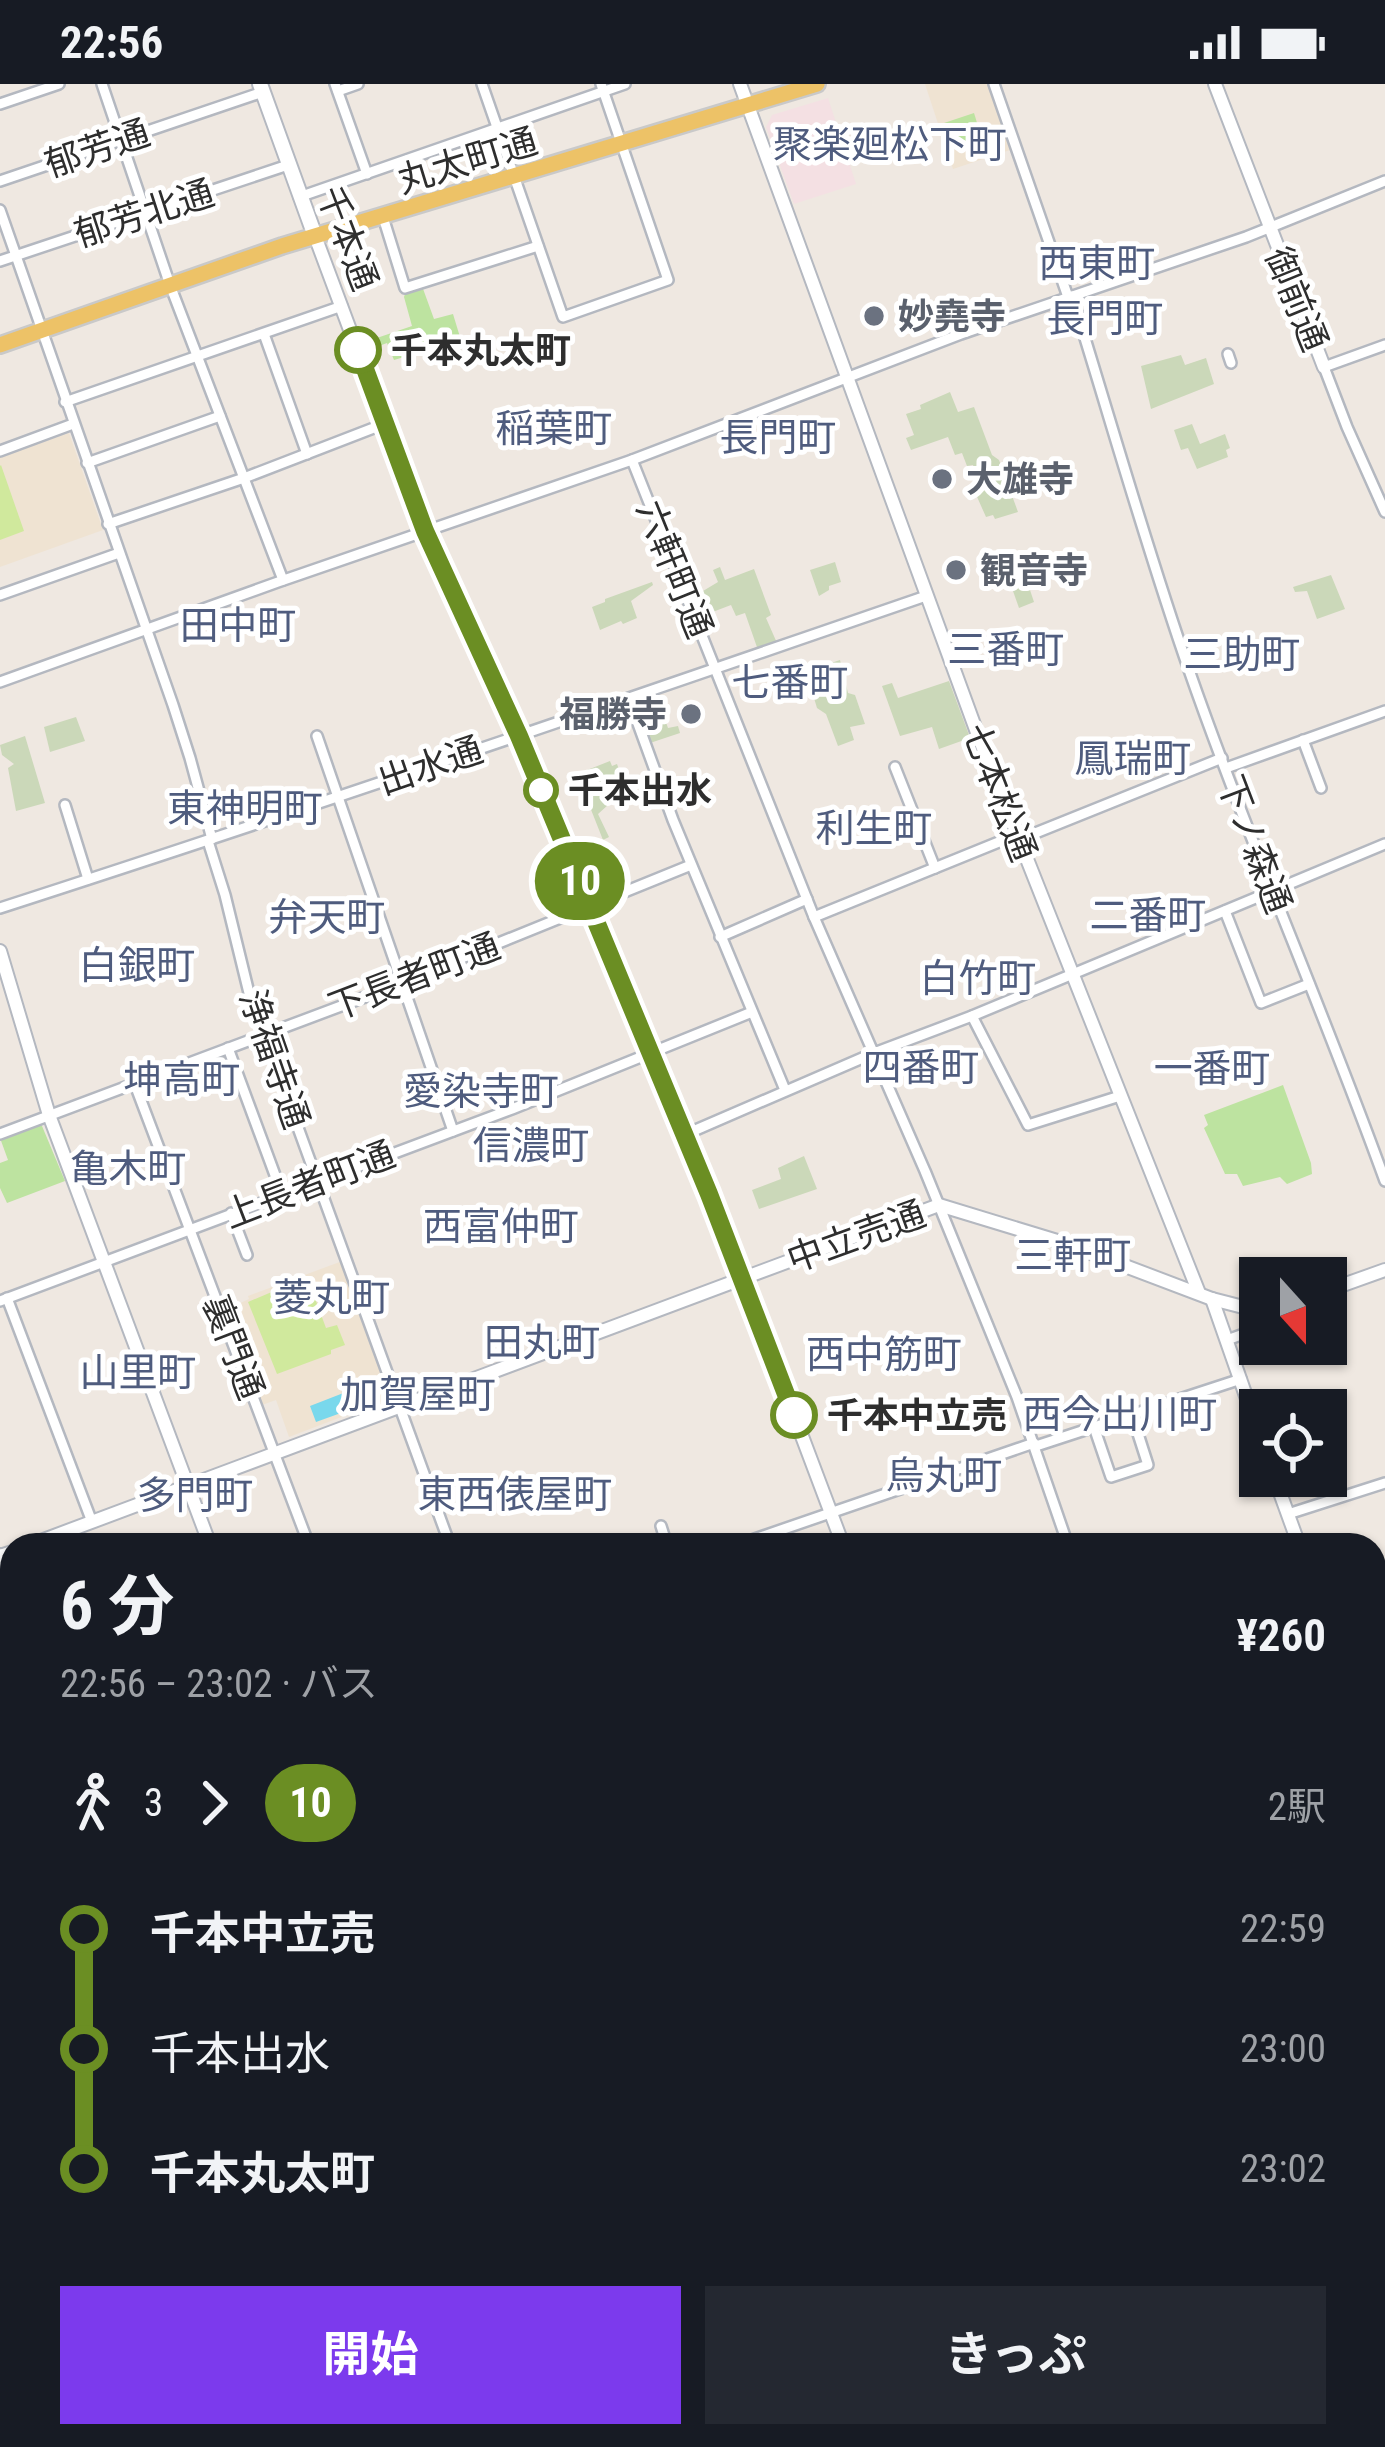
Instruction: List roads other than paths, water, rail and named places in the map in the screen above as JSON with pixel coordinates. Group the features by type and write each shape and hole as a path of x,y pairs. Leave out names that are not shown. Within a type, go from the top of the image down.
{"main road":[{"name":"丸太町通","path":"0,345 315,236 817,84"},
{"name":"千本通","path":"261,88 315,236"}],"street":[{"path":"0,104 59,84"},
{"path":"102,84 170,286 283,580"},
{"path":"358,84 336,87 367,174"},
{"path":"482,84 563,316 668,280 602,88"},
{"path":"299,197 602,88 625,84"},
{"name":"七本松通","path":"740,84 1017,837 1244,1389"},
{"name":"下ノ森通","path":"994,84 1070,296 1188,667 1385,1181"},
{"name":"御前通","path":"1215,84 1352,440 1385,512"},
{"name":"郁芳通","path":"0,181 261,88"},
{"name":"郁芳北通","path":"0,261 288,165"},
{"path":"0,682 632,460 846,377 1269,229 1385,182"},
{"name":"浄福寺通","path":"0,210 190,758 249,993 446,1533"},
{"path":"383,217 405,288 538,246"},
{"name":"千本通","path":"315,236 425,531 519,736 651,1053 838,1533"},
{"path":"65,402 342,306"},
{"path":"264,334 307,454"},
{"path":"1324,367 1385,345"},
{"path":"87,463 220,416"},
{"path":"0,451 73,424"},
{"path":"108,524 385,424"},
{"name":"六軒町通","path":"632,460 814,917 939,1204 1035,1444 1064,1533"},
{"path":"0,595 119,553"},
{"name":"出水通","path":"0,908 926,596"},
{"path":"629,699 720,937 785,1090"},
{"path":"814,917 1017,837 1385,711"},
{"path":"317,736 453,1131"},
{"path":"1303,740 1321,788"},
{"path":"895,767 934,868"},
{"path":"65,806 88,879"},
{"path":"684,1136 785,1090 1385,844"},
{"name":"下長者町通","path":"0,1134 692,865"},
{"path":"720,937 807,899"},
{"path":"1226,911 1261,1003 1309,984"},
{"path":"0,951 49,1115 206,1533"},
{"name":"上長者町通","path":"4,1299 453,1131 752,1012"},
{"path":"972,1016 1028,1125 1120,1096"},
{"path":"228,1048 281,1194"},
{"name":"裏門通","path":"134,1082 304,1533"},
{"name":"中立売通","path":"62,1533 939,1204 1239,1306"},
{"path":"231,1213 248,1255"},
{"path":"1347,1284 1385,1270"},
{"path":"4,1299 92,1522"},
{"path":"1227,1340 1239,1336"},
{"path":"773,1533 1241,1379"},
{"path":"1094,1427 1111,1477 1148,1465 1132,1415"},
{"path":"1288,1514 1385,1483"},
{"path":"1282,1497 1295,1533"},
{"path":"662,1526 664,1533"}],"water":[{"path":"346,1392 352,1409 316,1422 310,1406"}],"place":[{"name":"妙堯寺","path":"874,316"},
{"name":"千本丸太町","path":"358,350"},
{"name":"大雄寺","path":"942,479"},
{"name":"観音寺","path":"956,570"},
{"name":"福勝寺","path":"691,714"},
{"name":"千本出水","path":"541,790"},
{"name":"千本中立売","path":"794,1415"}],"district":[{"name":"聚楽廻松下町","path":"890,144"},
{"name":"西東町","path":"1097,263"},
{"name":"長門町","path":"1105,318"},
{"name":"稲葉町","path":"554,428"},
{"name":"長門町","path":"778,437"},
{"name":"田中町","path":"238,625"},
{"name":"三番町","path":"1006,649"},
{"name":"三助町","path":"1242,654"},
{"name":"七番町","path":"790,682"},
{"name":"鳳瑞町","path":"1133,758"},
{"name":"東神明町","path":"245,808"},
{"name":"利生町","path":"874,828"},
{"name":"二番町","path":"1148,915"},
{"name":"弁天町","path":"327,917"},
{"name":"白銀町","path":"137,965"},
{"name":"白竹町","path":"978,978"},
{"name":"四番町","path":"921,1067"},
{"name":"一番町","path":"1212,1068"},
{"name":"坤高町","path":"182,1079"},
{"name":"愛染寺町","path":"481,1091"},
{"name":"信濃町","path":"531,1145"},
{"name":"亀木町","path":"128,1168"},
{"name":"西富仲町","path":"501,1226"},
{"name":"三軒町","path":"1073,1255"},
{"name":"菱丸町","path":"332,1297"},
{"name":"田丸町","path":"542,1342"},
{"name":"西中筋町","path":"884,1354"},
{"name":"山里町","path":"138,1372"},
{"name":"加賀屋町","path":"418,1394"},
{"name":"西今出川町","path":"1120,1414"},
{"name":"烏丸町","path":"944,1475"},
{"name":"東西俵屋町","path":"515,1494"},
{"name":"多門町","path":"195,1495"}]}
